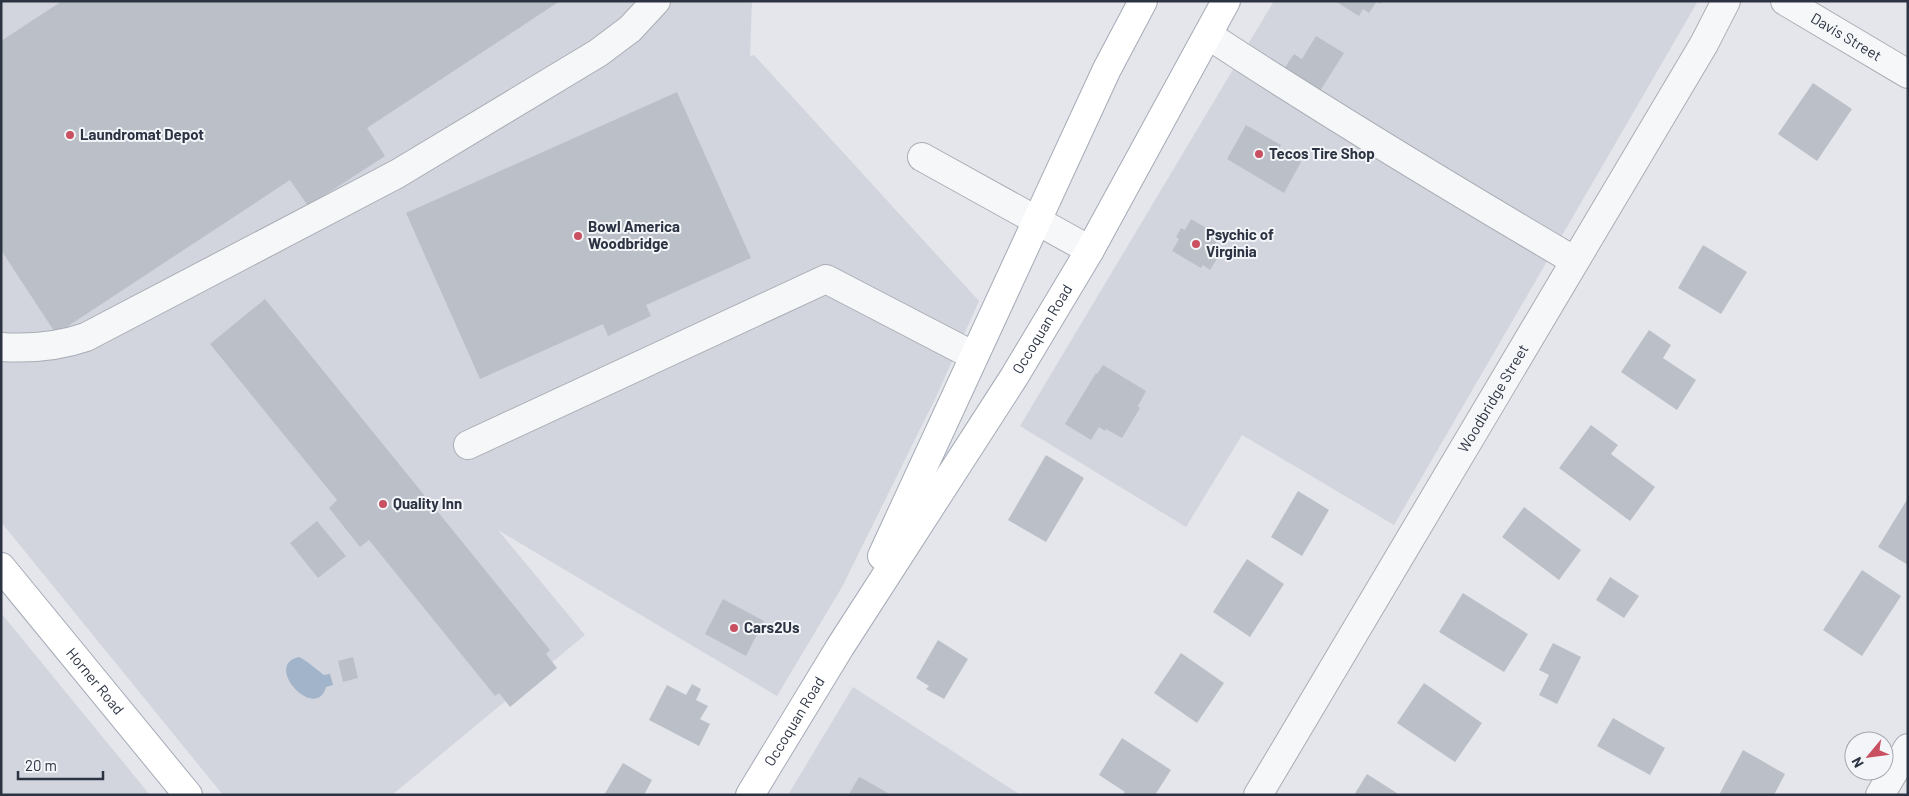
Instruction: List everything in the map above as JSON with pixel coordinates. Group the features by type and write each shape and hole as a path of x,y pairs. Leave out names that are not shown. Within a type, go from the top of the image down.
{"main road":[{"name":"Occoquan Road","path":"840,647 1107,69 1143,1"},
{"name":"Occoquan Road","path":"750,795 840,647 1014,377 1090,250 1226,1"},
{"name":"Horner Road","path":"1,567 188,795"}],"street":[{"path":"1,347 27,349 51,347 86,337 371,188 598,54 630,29 656,1"},
{"name":"Woodbridge Street","path":"1258,795 1704,44 1726,1"},
{"name":"Davis Street","path":"1785,1 1908,74"},
{"path":"1208,35 1312,102 1575,261"},
{"path":"922,157 1090,250"},
{"path":"468,446 826,279 974,356"},
{"path":"1880,795 1908,748"}],"shaded area":[{"path":"1,1 752,1 750,56 754,55 979,301 936,397 842,587 777,696 498,530 585,635 392,795 223,795 1,522"},
{"path":"1274,1 1698,1 1394,525 1242,435 1186,527 1020,426"},
{"path":"1,613 150,795 1,795"},
{"path":"853,687 1019,794 1019,795 788,795"}],"water":[{"path":"299,657 324,675 330,674 333,685 326,687 320,696 312,699 303,695 289,680 286,670 289,662"}],"building":[{"path":"62,1 560,1 367,128 385,156 308,206 290,180 56,334 1,250 1,41"},
{"path":"1335,1 1377,1 1369,13 1363,9 1359,16"},
{"path":"1316,36 1344,53 1320,91 1284,69 1294,54 1302,59"},
{"path":"1813,83 1852,109 1817,161 1778,134"},
{"name":"Bowl America Woodbridge","path":"677,92 751,258 646,305 651,316 608,336 603,324 480,379 406,213"},
{"name":"Tecos Tire Shop","path":"1246,125 1281,145 1279,149 1301,162 1284,193 1227,159"},
{"name":"Psychic of Virginia","path":"1191,219 1220,236 1212,249 1220,254 1210,270 1203,265 1201,268 1172,251 1179,239 1176,237 1181,228 1185,230"},
{"path":"1703,245 1747,272 1721,314 1678,288"},
{"name":"Quality Inn","path":"265,299 550,650 546,654 557,668 510,707 499,693 495,696 369,540 360,547 329,508 337,500 210,344"},
{"path":"1649,330 1671,345 1663,358 1696,380 1677,410 1621,372"},
{"path":"1103,365 1146,391 1138,406 1140,408 1122,438 1099,427 1091,440 1065,424 1096,373"},
{"path":"1591,425 1618,445 1611,454 1655,487 1630,521 1559,468"},
{"path":"1046,455 1084,478 1046,542 1008,520"},
{"path":"1298,491 1329,510 1302,556 1271,537"},
{"path":"1908,498 1908,565 1878,547"},
{"path":"1524,507 1581,550 1559,580 1502,537"},
{"path":"317,521 346,556 318,578 290,543"},
{"path":"1247,559 1284,584 1250,637 1213,612"},
{"path":"1862,570 1901,596 1862,656 1823,630"},
{"path":"1610,577 1639,596 1624,618 1596,600"},
{"path":"1463,593 1528,634 1504,672 1439,632"},
{"name":"Cars2Us","path":"723,599 764,621 746,656 705,634"},
{"path":"938,640 968,659 944,699 926,689 929,686 916,678"},
{"path":"1553,643 1581,657 1557,704 1539,695 1549,675 1539,670"},
{"path":"1181,653 1224,683 1197,723 1154,693"},
{"path":"353,657 358,678 343,682 338,661"},
{"path":"1424,683 1482,723 1455,762 1397,723"},
{"path":"692,684 701,689 696,700 708,706 700,719 710,724 699,746 649,720 667,685 686,695"},
{"path":"1613,718 1665,748 1650,775 1597,746"},
{"path":"1122,738 1171,770 1155,795 1122,795 1125,792 1099,775"},
{"path":"1743,750 1785,774 1774,795 1719,795"},
{"path":"623,763 652,780 644,795 604,795"},
{"path":"1367,774 1400,795 1354,795"},
{"path":"859,777 867,781 891,795 849,794"}],"place":[{"name":"Laundromat Depot","path":"70,135"},
{"name":"Tecos Tire Shop","path":"1259,154"},
{"name":"Bowl America Woodbridge","path":"578,236"},
{"name":"Psychic of Virginia","path":"1196,244"},
{"name":"Quality Inn","path":"383,504"},
{"name":"Cars2Us","path":"734,628"}]}
